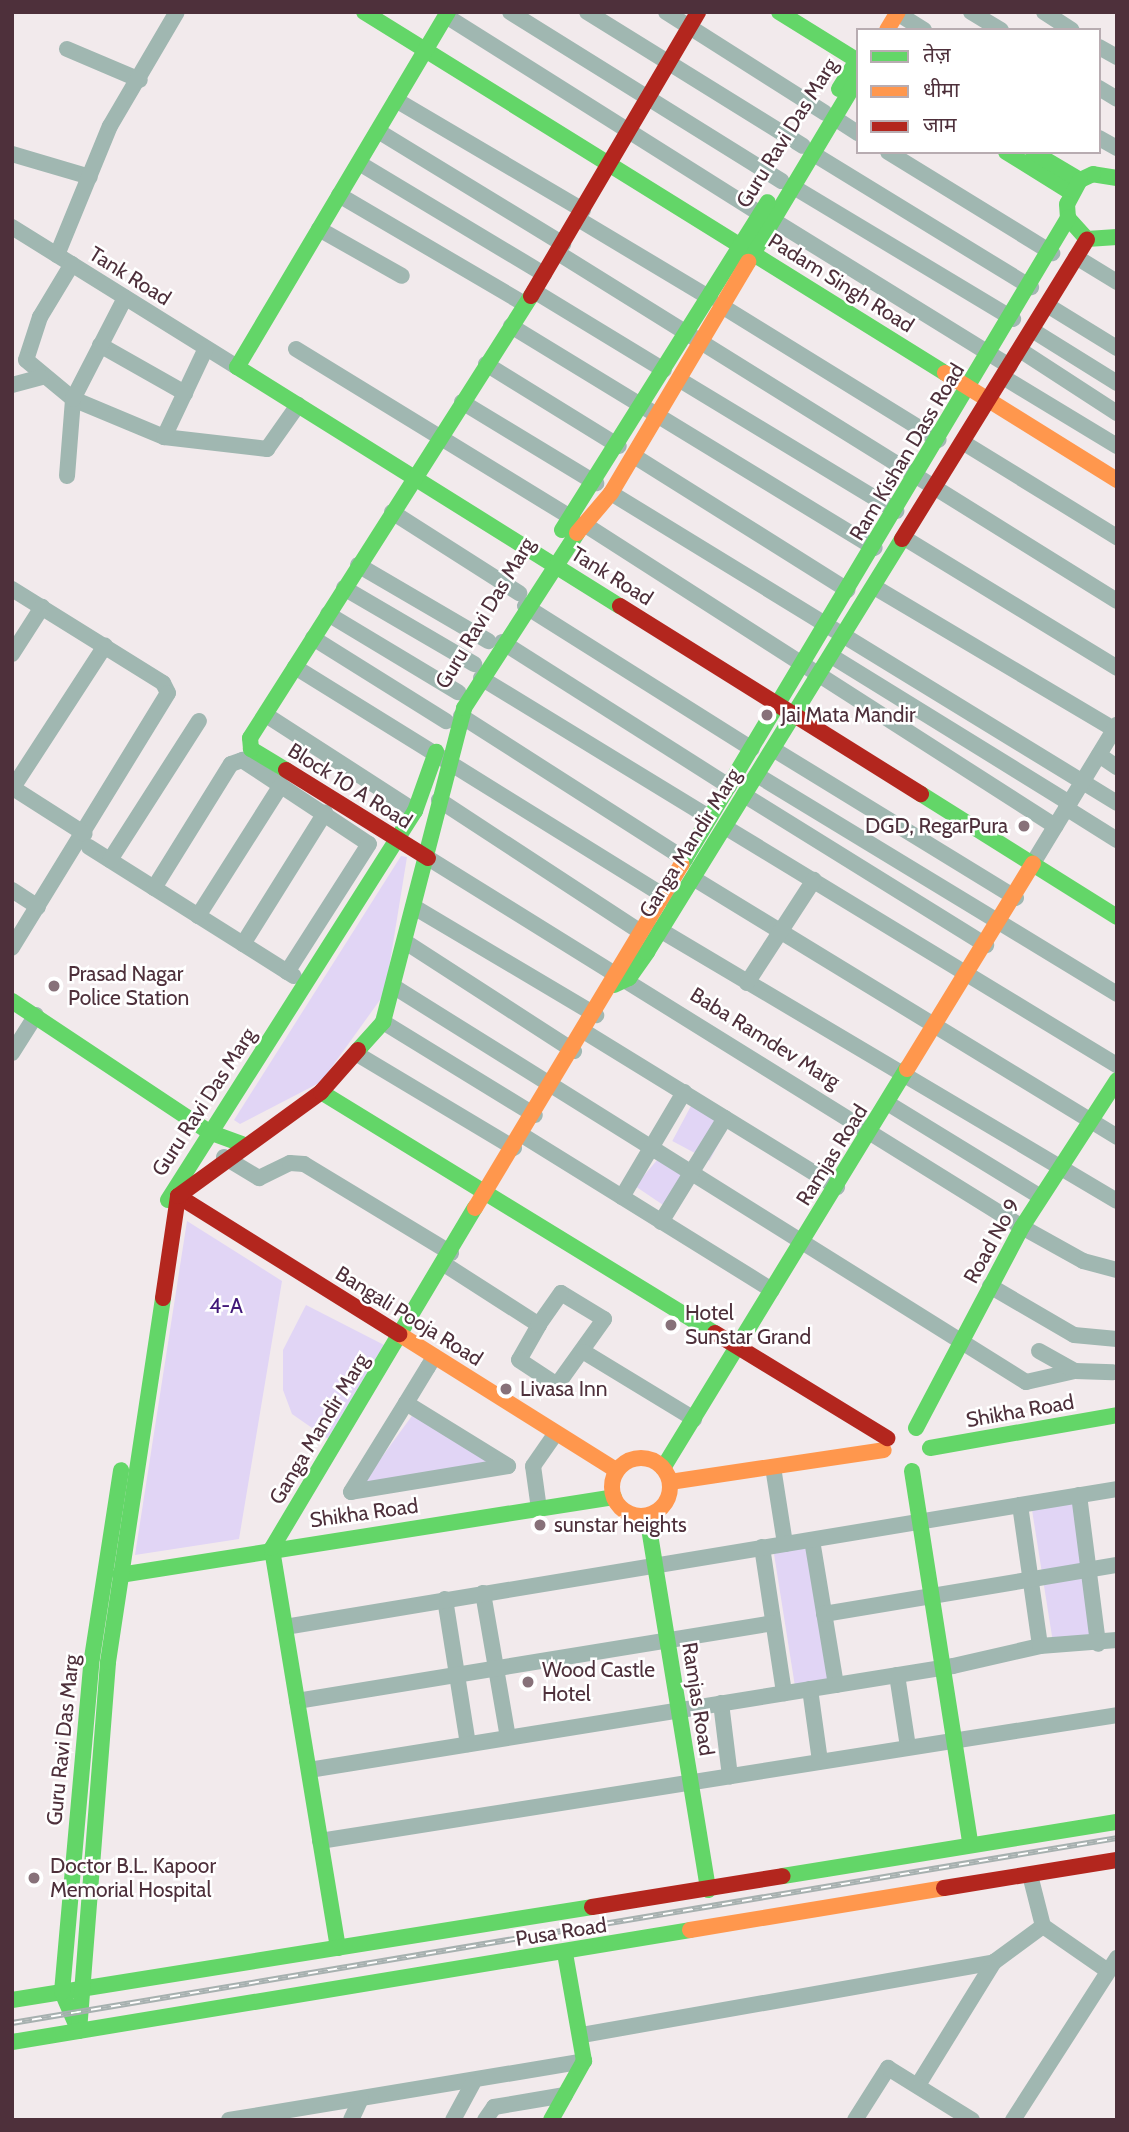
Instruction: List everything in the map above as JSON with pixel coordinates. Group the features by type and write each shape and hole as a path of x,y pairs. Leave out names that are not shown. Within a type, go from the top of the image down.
{"street":[{"path":"57,255 110,126 140,80 177,12"},
{"name":"Padam Singh Road","path":"364,12 1117,480"},
{"path":"510,12 1013,319"},
{"path":"587,12 1031,286"},
{"path":"666,12 856,132"},
{"path":"415,810 266,715 358,565 581,215 608,162 698,12"},
{"path":"779,12 856,55"},
{"path":"804,12 856,55"},
{"path":"971,12 998,28"},
{"path":"1044,12 1069,28"},
{"path":"876,28 893,13 920,28"},
{"path":"237,367 447,14 767,217 990,354 1006,371 1117,446"},
{"path":"67,48 140,80"},
{"path":"1101,48 1117,57"},
{"name":"Guru Ravi Das Marg","path":"453,718 495,641 547,560 578,521 611,493 725,308 749,250 829,115 856,58"},
{"name":"Guru Ravi Das Marg","path":"829,115 856,81"},
{"path":"1101,90 1117,99"},
{"path":"396,100 710,298"},
{"path":"378,131 560,248 687,334 1117,601"},
{"path":"1101,139 1117,148"},
{"path":"12,154 90,177"},
{"path":"891,154 1052,253"},
{"path":"1010,154 1076,187 1114,171"},
{"path":"1035,154 1076,187"},
{"path":"359,163 544,274"},
{"name":"Ram Kishan Dass Road","path":"779,704 1052,253 1068,218 1076,187"},
{"path":"339,195 664,370"},
{"path":"1068,218 1087,239 1117,237"},
{"name":"Tank Road","path":"12,227 1117,916"},
{"path":"319,229 401,276"},
{"name":"Ram Kishan Dass Road","path":"795,714 847,636 1087,239"},
{"name":"Guru Ravi Das Marg","path":"578,521 596,483 664,370 710,298 749,250"},
{"path":"1076,257 1117,282"},
{"path":"72,264 40,317 26,360 41,377 74,399 164,437 267,449 298,405"},
{"path":"67,476 74,399 125,298"},
{"path":"1047,305 1117,348"},
{"path":"725,308 939,440"},
{"path":"511,326 656,419 874,548"},
{"path":"1032,330 1117,383"},
{"path":"100,345 185,393"},
{"path":"164,437 206,348"},
{"path":"296,349 578,521 1055,826"},
{"path":"1020,350 1117,413"},
{"path":"486,364 619,446"},
{"path":"12,385 41,377"},
{"path":"680,380 896,511"},
{"path":"462,402 596,483"},
{"path":"964,443 1117,537"},
{"path":"634,456 848,590"},
{"path":"611,493 1117,803"},
{"path":"392,512 752,749"},
{"path":"906,539 1117,668"},
{"path":"358,565 495,641 729,786"},
{"path":"344,588 710,818"},
{"path":"876,588 1116,729 1032,863"},
{"path":"12,589 163,683 168,693 87,840 12,948"},
{"path":"12,654 42,607"},
{"path":"328,614 458,692"},
{"path":"313,638 453,718 685,859"},
{"path":"104,646 13,788 87,840 110,860 305,983"},
{"path":"834,657 1068,805 1117,840"},
{"path":"295,667 670,900"},
{"name":"Guru Ravi Das Marg","path":"79,2031 62,1992 92,1658 174,1194 209,1132 397,841 441,757 458,692 478,671"},
{"name":"Ganga Mandir Marg","path":"272,1548 585,1031 620,978 660,930 685,859 779,704"},
{"name":"Ganga Mandir Marg","path":"620,978 641,932 693,878 795,714"},
{"name":"Block 10 A Road","path":"266,715 250,738 251,749 428,858"},
{"path":"110,860 199,721"},
{"path":"773,749 1016,898"},
{"path":"1099,755 1117,766"},
{"name":"Guru Ravi Das Marg","path":"79,2031 120,1574 174,1194 223,1157 321,1092 383,1022 396,988 428,858 439,800 441,757"},
{"path":"154,888 235,760 281,785 325,813 368,846 287,972"},
{"path":"757,775 1117,994"},
{"path":"198,916 281,785"},
{"path":"744,795 986,945"},
{"path":"439,800 641,932"},
{"path":"243,944 325,813"},
{"path":"725,827 1117,1065"},
{"name":"Baba Ramdev Marg","path":"428,858 872,1130 1022,1227 1083,1261 1117,1270"},
{"name":"Ramjas Road","path":"666,1475 694,1419 1001,923 1032,863"},
{"path":"693,878 937,1024 1089,1123 1117,1137"},
{"path":"747,984 814,880"},
{"path":"12,890 38,907"},
{"path":"414,907 596,1014"},
{"path":"660,930 1058,1172 1117,1201"},
{"path":"407,943 574,1051"},
{"path":"396,988 554,1082 963,1339 1029,1384 1075,1371 1113,1372"},
{"path":"12,1001 209,1132 242,1144"},
{"path":"12,1054 36,1015"},
{"path":"383,1022 535,1115"},
{"path":"585,1031 837,1187"},
{"path":"357,1054 622,1197 772,1290"},
{"name":"Road No 9","path":"916,1428 1022,1227 1117,1080"},
{"path":"321,1092 738,1346 886,1444 893,1467 912,1471 923,1466 930,1448 916,1428 897,1429 886,1444 773,1467 666,1475 636,1459 617,1471 614,1497 625,1511 647,1516 665,1504 666,1475"},
{"path":"622,1197 684,1092"},
{"path":"889,1104 1041,1197"},
{"path":"662,1222 725,1118"},
{"path":"223,1157 259,1178 290,1163 304,1164 448,1258 539,1325"},
{"name":"Bangali Pooja Road","path":"174,1194 617,1471"},
{"path":"990,1286 1074,1335 1117,1339"},
{"path":"561,1293 603,1315 584,1353 560,1385 520,1362 539,1325 561,1293"},
{"path":"1039,1351 1075,1371"},
{"path":"584,1353 694,1419"},
{"path":"406,1403 508,1466 351,1492 434,1357"},
{"name":"Shikha Road","path":"930,1448 1117,1415"},
{"path":"539,1509 533,1466 556,1433"},
{"path":"773,1467 785,1544"},
{"path":"912,1471 970,1843"},
{"path":"285,1627 1117,1489"},
{"path":"1079,1495 1098,1644"},
{"name":"Shikha Road","path":"120,1574 272,1548 614,1497"},
{"path":"1020,1505 1040,1646"},
{"name":"Ramjas Road","path":"647,1516 708,1889"},
{"path":"812,1540 836,1685"},
{"path":"762,1547 784,1693"},
{"path":"272,1548 338,1948"},
{"path":"824,1614 1117,1565"},
{"path":"482,1593 508,1737"},
{"path":"445,1600 468,1744"},
{"path":"297,1701 667,1638 773,1623"},
{"path":"309,1770 942,1668 1040,1646 1098,1644 1117,1640"},
{"path":"898,1675 908,1747"},
{"path":"810,1689 820,1761"},
{"path":"721,1703 730,1776"},
{"path":"320,1841 1117,1715"},
{"name":"Pusa Road","path":"12,2000 708,1889 970,1843 1117,1822"},
{"name":"Pusa Road","path":"12,2042 565,1953 974,1879 1030,1875 1117,1860"},
{"path":"1013,2120 1112,1965 1043,1926 1030,1875"},
{"path":"918,2085 994,1962 1043,1926"},
{"path":"551,2120 584,2061 582,2035 565,1953"},
{"path":"582,2035 994,1962"},
{"path":"83,1970 102,1986"},
{"path":"229,2120 312,2112 362,2099 473,2083 584,2061"},
{"path":"855,2120 888,2068 972,2120"},
{"path":"453,2120 473,2083"},
{"path":"485,2120 494,2107 565,2095"},
{"path":"351,2120 362,2099"}],"green space":[{"path":"401,856 407,857 385,993 321,1082 240,1124 234,1120"},
{"path":"692,1104 729,1124 709,1161 672,1141"},
{"path":"658,1159 691,1177 669,1209 635,1186"},
{"name":"4-A","path":"187,1221 282,1281 239,1539 135,1555"},
{"path":"306,1305 390,1348 328,1439 292,1414 283,1390 283,1350"},
{"path":"414,1413 493,1465 360,1487"},
{"path":"1078,1500 1100,1639 1054,1647 1032,1507"},
{"path":"820,1544 842,1683 796,1691 774,1551"}],"railway":[{"path":"12,2023 1117,1838"}],"traffic: fast":[{"path":"364,12 945,373"},
{"path":"448,12 237,367 620,606"},
{"path":"779,12 856,60"},
{"path":"839,89 856,61"},
{"path":"748,262 856,81"},
{"path":"1009,154 1072,193"},
{"path":"1036,154 1080,180"},
{"path":"1117,178 1093,174 1080,180 1067,204 1068,218 1087,239 1117,237"},
{"path":"562,530 768,202"},
{"path":"682,864 1068,218"},
{"path":"286,770 251,749 250,738 531,296"},
{"path":"358,1050 383,1022 464,708 577,533"},
{"path":"614,985 629,978 647,952 902,539"},
{"path":"168,1200 415,811 436,752"},
{"path":"921,794 1117,917"},
{"path":"12,1001 209,1132 242,1144"},
{"path":"663,1468 907,1069"},
{"path":"916,1428 1022,1227 1117,1080"},
{"path":"321,1092 715,1333"},
{"path":"338,1948 272,1548 475,1208"},
{"path":"79,2031 108,1662 163,1298"},
{"path":"930,1448 1117,1415"},
{"path":"78,2029 62,1992 92,1658 121,1470"},
{"path":"912,1471 970,1843"},
{"path":"120,1575 614,1497"},
{"path":"647,1516 708,1890"},
{"path":"783,1876 1117,1822"},
{"path":"12,2000 592,1907"},
{"path":"12,2042 690,1930"},
{"path":"551,2120 584,2061 565,1953"}],"traffic: slow":[{"path":"888,28 898,12"},
{"path":"577,533 611,493 748,262"},
{"path":"945,373 1117,480"},
{"path":"907,1069 1033,863"},
{"path":"475,1208 682,864"},
{"path":"399,1334 617,1471"},
{"path":"670,1482 884,1450"},
{"path":"641,1458 652,1460 665,1471 670,1487 668,1498 657,1511 641,1516 630,1514 617,1503 612,1487 614,1476 625,1463 641,1458"},
{"path":"690,1930 944,1888"}],"traffic: jam":[{"path":"531,296 698,12"},
{"path":"902,539 1087,239"},
{"path":"620,606 921,794"},
{"path":"286,770 428,858"},
{"path":"163,1298 178,1196 321,1092 358,1050"},
{"path":"178,1196 399,1334"},
{"path":"715,1333 887,1438"},
{"path":"944,1888 1117,1860"},
{"path":"592,1907 783,1876"}],"place":[{"name":"Jai Mata Mandir","path":"767,715"},
{"name":"DGD, RegarPura","path":"1024,826"},
{"name":"Prasad Nagar Police Station","path":"54,986"},
{"name":"Hotel Sunstar Grand","path":"671,1325"},
{"name":"Livasa Inn","path":"506,1389"},
{"name":"sunstar heights","path":"540,1525"},
{"name":"Wood Castle Hotel","path":"528,1682"},
{"name":"Doctor B.L. Kapoor Memorial Hospital","path":"34,1878"}]}
